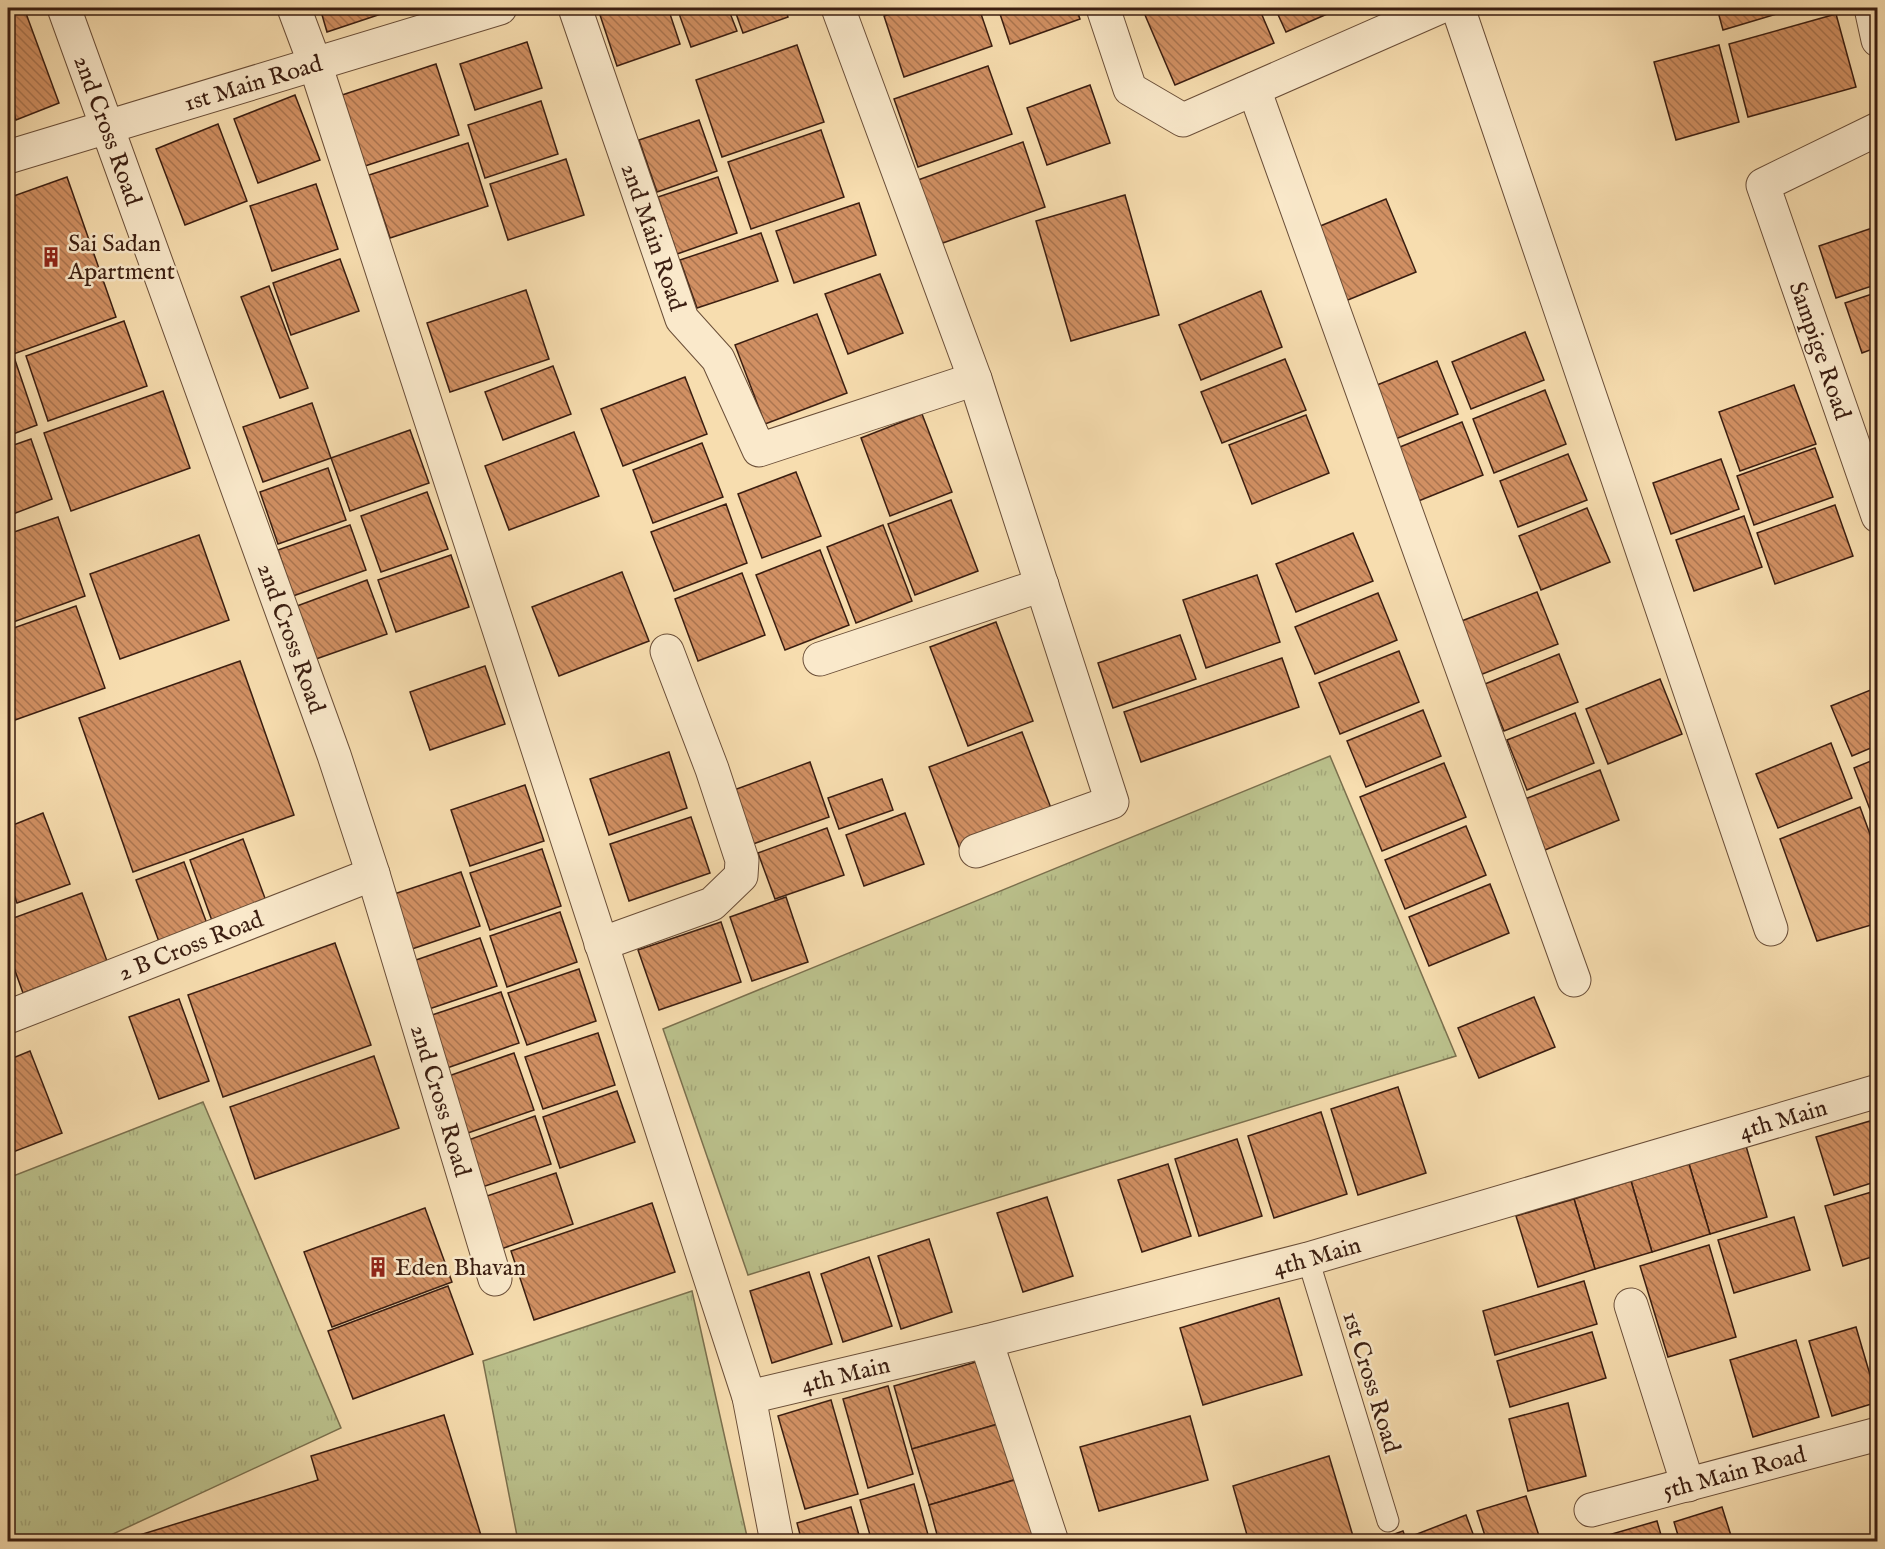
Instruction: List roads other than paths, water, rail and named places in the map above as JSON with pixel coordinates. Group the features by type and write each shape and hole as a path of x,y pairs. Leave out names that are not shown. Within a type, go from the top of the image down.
{"street":[{"name":"2nd Cross Road","path":"64,8 334,756 373,874 495,1279"},
{"path":"294,8 315,64 749,1397 777,1542"},
{"name":"1st Main Road","path":"8,157 500,8"},
{"name":"2nd Main Road","path":"575,8 682,320 718,359 759,450 975,379"},
{"path":"838,8 975,379 1112,802 976,851"},
{"path":"1103,8 1130,89 1183,120 1438,8"},
{"path":"1458,8 1771,929"},
{"path":"1871,8 1878,40"},
{"path":"1254,89 1574,980"},
{"name":"Sampige Road","path":"1878,129 1763,185 1878,516"},
{"path":"820,659 1042,585"},
{"path":"601,944 711,904 741,876 742,860 712,769 667,651"},
{"name":"2 B Cross Road","path":"8,1017 373,874"},
{"name":"4th Main","path":"749,1397 986,1341 1308,1259 1878,1091"},
{"path":"1631,1305 1688,1485"},
{"path":"986,1341 1052,1542"},
{"name":"5th Main Road","path":"1591,1510 1878,1434"}],"lane":[{"name":"1st Cross Road","path":"1308,1259 1388,1521"}],"place":[{"name":"Sai Sadan Apartment","path":"51,257"},
{"name":"Eden Bhavan","path":"378,1267"}]}
